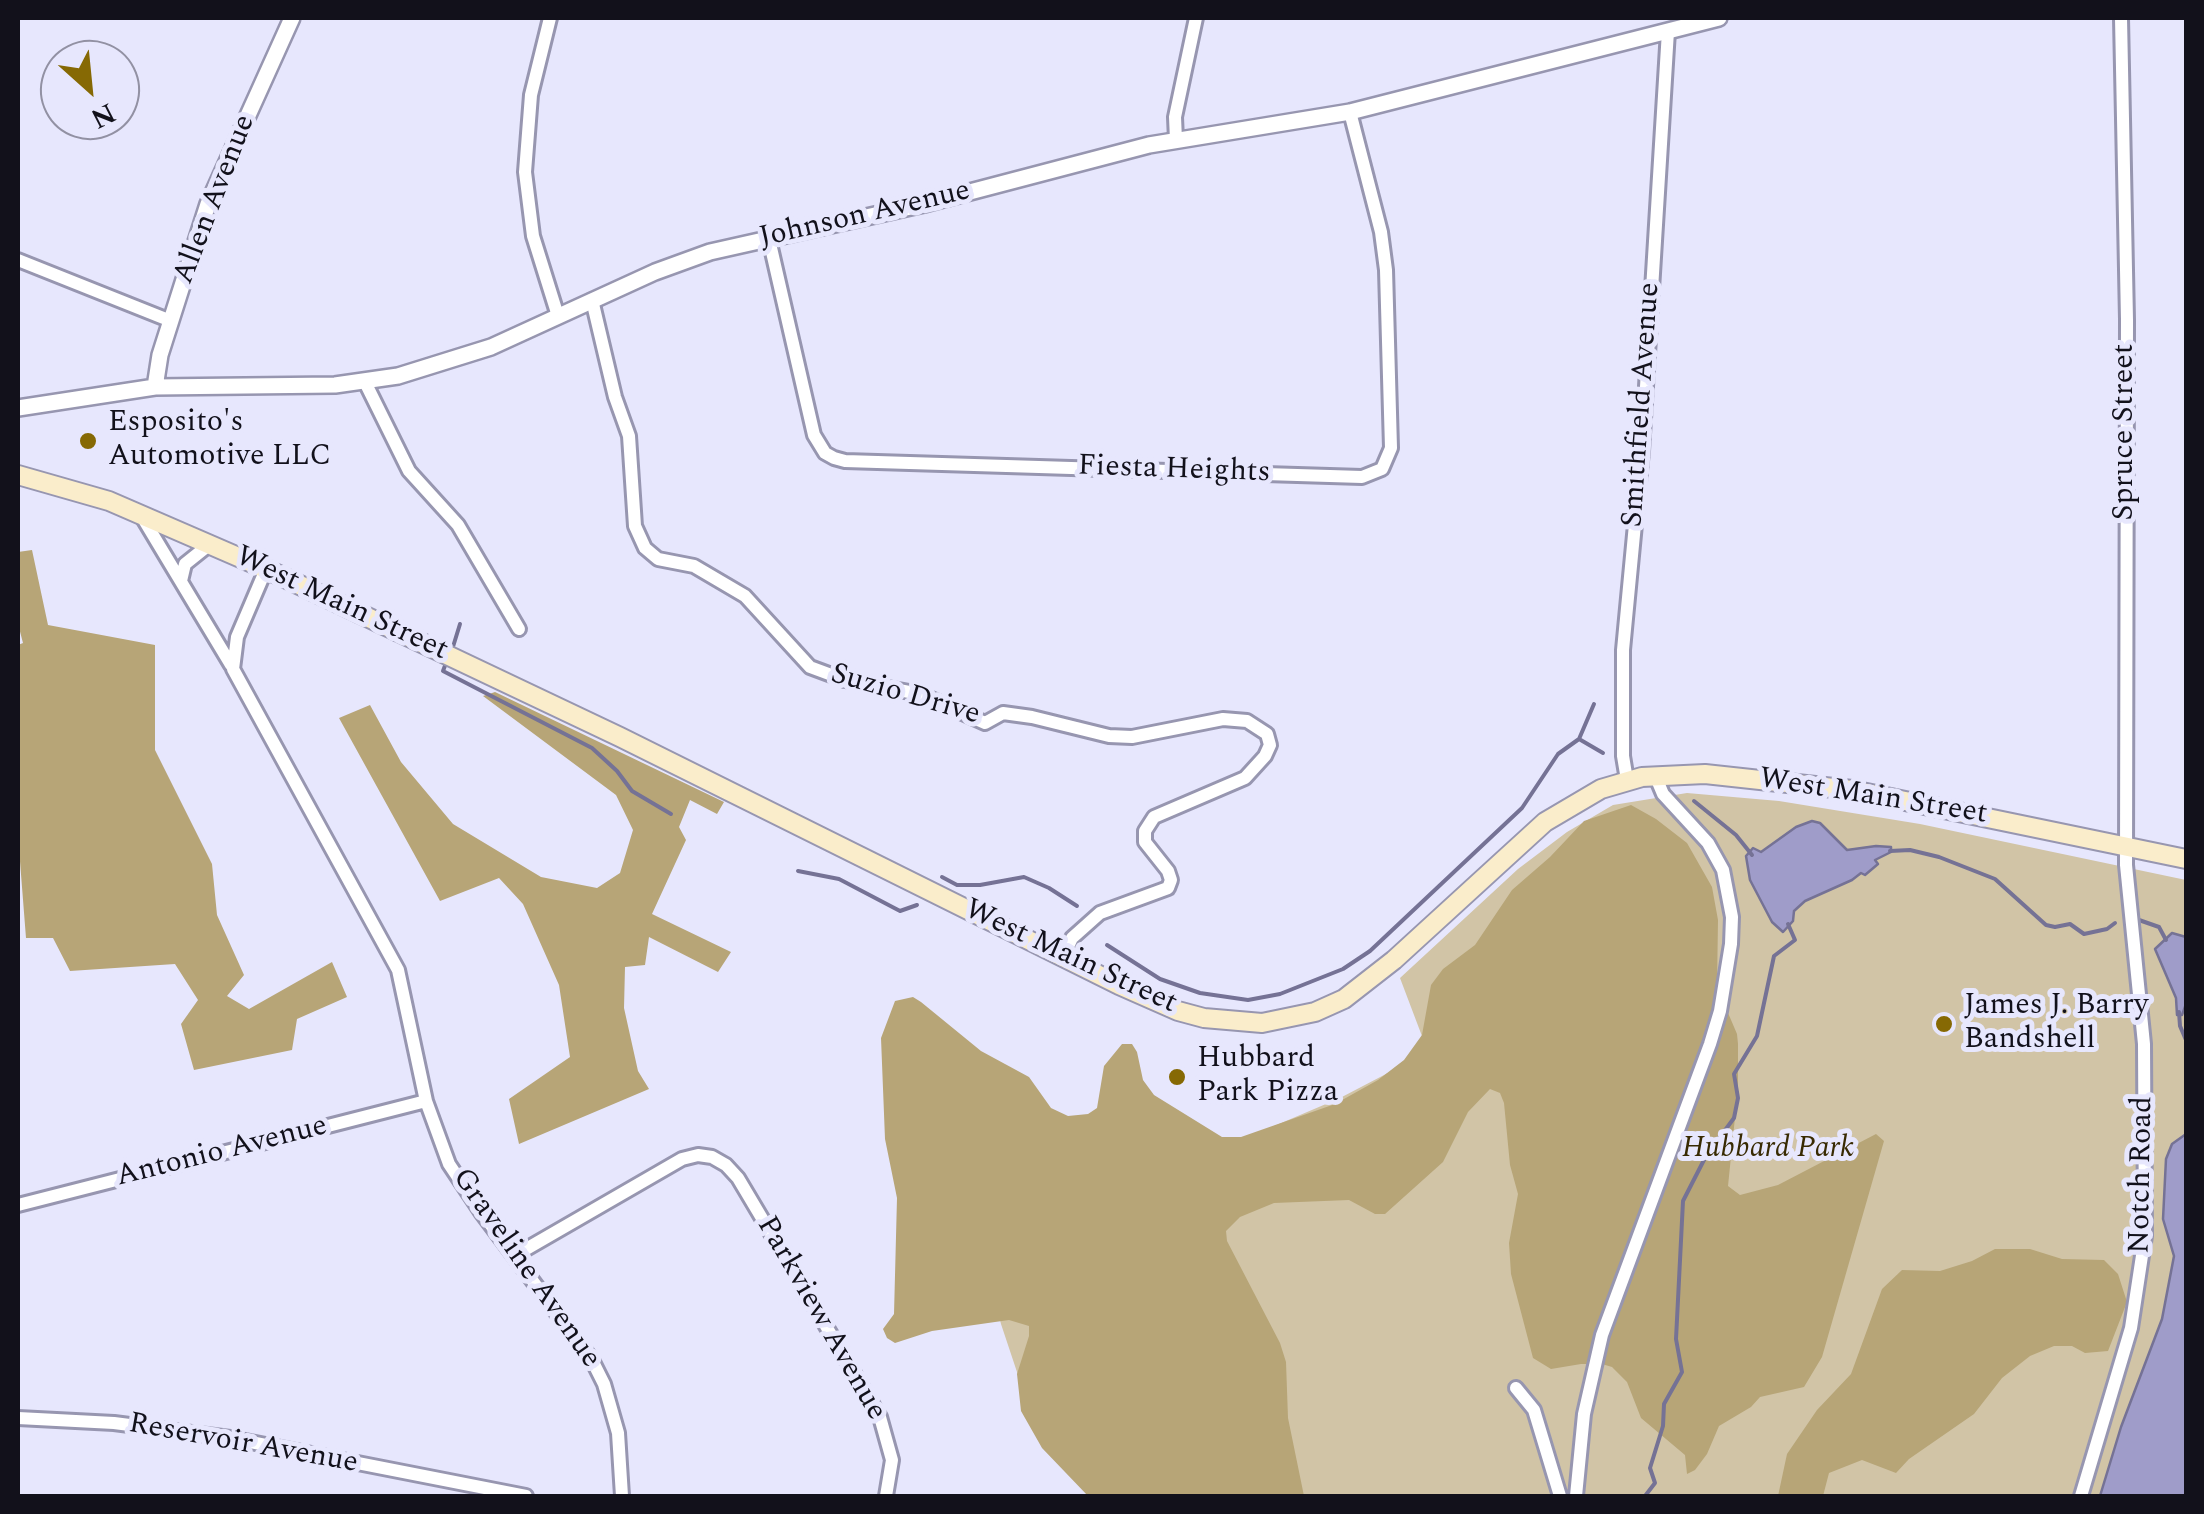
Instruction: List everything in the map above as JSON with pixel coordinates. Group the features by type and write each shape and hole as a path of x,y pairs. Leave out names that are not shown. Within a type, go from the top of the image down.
{"main road":[{"name":"West Main Street","path":"18,475 66,486 140,513 266,569 1151,1000 1204,1018 1262,1023 1315,1012 1344,999 1369,982 1545,822 1602,789 1655,775 1705,774 1834,787 1953,808 2186,860"}],"street":[{"name":"Allen Avenue","path":"155,387 208,204 292,18"},
{"path":"550,18 531,95 526,172 533,236 558,316"},
{"path":"1176,140 1175,116 1196,18"},
{"name":"Johnson Avenue","path":"18,408 155,387 365,382 466,357 695,256 1176,140 1350,112 1720,18"},
{"name":"Spruce Street","path":"2122,18 2128,847"},
{"name":"Smithfield Avenue","path":"1628,780 1623,756 1623,650 1642,451 1668,31"},
{"name":"Fiesta Heights","path":"769,239 814,436 825,453 834,458 1322,476 1374,474 1389,460 1391,448 1386,270 1381,232 1350,112"},
{"path":"18,260 171,321"},
{"name":"Suzio Drive","path":"592,300 628,436 635,526 646,548 658,558 694,566 727,582 760,611 810,667 845,680 920,694 985,723 1003,713 1032,716 1109,736 1132,737 1223,719 1248,721 1267,734 1270,745 1254,771 1154,817 1145,831 1145,842 1168,871 1168,888 1100,914 1072,938 1062,957"},
{"path":"365,382 409,472 458,525 518,629"},
{"name":"Graveline Avenue","path":"140,513 233,668 398,970 426,1101 449,1164 592,1360 604,1384 618,1433 622,1496"},
{"path":"180,581 186,564 210,544"},
{"path":"233,668 236,638 266,569"},
{"path":"1576,1496 1584,1414 1599,1349 1710,1044 1732,944 1731,905 1723,870 1708,842 1663,794 1655,775"},
{"name":"Notch Road","path":"2082,1496 2131,1328 2145,1236 2146,1078 2127,881 2128,847"},
{"name":"Antonio Avenue","path":"18,1204 426,1101"},
{"name":"Parkview Avenue","path":"514,1256 682,1159 698,1155 726,1165 738,1178 880,1417 892,1460 886,1496"},
{"path":"1516,1388 1534,1410 1560,1496"},
{"name":"Reservoir Avenue","path":"18,1418 114,1423 230,1438 526,1496"}],"green space":[{"name":"Hubbard Park","path":"1687,793 1779,801 1920,824 2186,880 2186,1496 1303,1496 1038,1435 1001,1324 955,1138 1185,1164 1340,1098 1428,1052 1400,978 1518,869 1567,832 1613,805"}],"shaded area":[{"path":"32,550 48,625 155,645 155,750 212,864 217,915 244,975 227,996 249,1009 332,962 347,997 297,1019 292,1050 194,1070 181,1024 198,1000 175,964 70,971 53,938 26,938 18,836 18,645 23,643 18,624 18,552"},
{"path":"495,692 724,802 717,814 690,800 679,827 686,840 652,914 731,952 718,972 649,937 645,965 625,967 624,1008 638,1071 649,1089 519,1144 509,1099 570,1057 559,985 523,904 499,878 440,901 339,718 370,705 401,762 453,824 541,877 597,888 620,873 633,830 616,795 483,696"},
{"path":"1631,805 1687,843 1712,887 1718,920 1717,987 1738,1044 1738,1088 1728,1186 1740,1195 1778,1185 1876,1134 1884,1141 1822,1357 1804,1387 1760,1397 1719,1426 1695,1470 1687,1474 1685,1455 1641,1418 1627,1382 1612,1367 1581,1364 1551,1369 1533,1358 1511,1274 1509,1243 1518,1194 1510,1165 1504,1103 1500,1093 1490,1089 1468,1112 1443,1162 1385,1214 1375,1214 1349,1200 1274,1203 1240,1217 1226,1231 1227,1241 1286,1362 1288,1418 1304,1496 1088,1496 1042,1448 1021,1411 1017,1374 1029,1326 1009,1320 932,1331 895,1343 887,1338 883,1329 894,1314 897,1198 885,1139 881,1038 895,1001 913,997 921,1002 981,1051 1029,1077 1051,1108 1068,1116 1088,1114 1097,1108 1104,1066 1122,1044 1132,1044 1143,1080 1154,1095 1222,1137 1241,1137 1335,1104 1404,1060 1422,1035 1431,985 1443,969 1475,945 1512,890 1584,821"},
{"path":"1812,821 1820,823 1847,850 1876,846 1891,847 1891,852 1875,860 1878,864 1865,875 1861,873 1805,901 1794,911 1793,921 1783,932 1772,922 1750,880 1746,856 1753,848 1761,852 1796,827"},
{"path":"2172,933 2186,937 2186,1004 2182,1015 2177,1015 2176,998 2155,949"},
{"path":"2186,1134 2186,1496 2100,1496 2162,1319 2174,1256 2163,1219 2166,1159 2172,1144"},
{"path":"1995,1249 2030,1249 2062,1259 2104,1260 2118,1274 2127,1302 2108,1351 2085,1353 2072,1346 2054,1346 2030,1356 2002,1378 1974,1414 1909,1459 1896,1473 1862,1460 1829,1473 1823,1496 1778,1496 1787,1454 1817,1410 1851,1374 1882,1289 1902,1270 1940,1271"}],"waterway":[{"path":"452,650 460,624"},
{"path":"446,663 443,671 592,748 632,791 671,814"},
{"path":"1107,945 1160,979 1200,993 1248,1000 1280,994 1343,969 1370,951 1522,808 1558,754 1579,739 1594,704"},
{"path":"1579,739 1603,753"},
{"path":"1694,801 1736,835 1752,855"},
{"path":"1890,851 1910,850 1939,857 1995,879 2046,925 2070,924 2084,934 2115,923"},
{"path":"798,871 839,879 900,911 917,905"},
{"path":"942,877 957,885 1024,877 1077,906"},
{"path":"2139,920 2159,927 2166,940"},
{"path":"1645,1496 1655,1483 1650,1468 1663,1426 1664,1404 1682,1372 1676,1339 1683,1201 1706,1156 1734,1118 1738,1098 1734,1074 1757,1036 1774,956 1795,940 1788,924"},
{"path":"2179,1012 2186,1040"}],"place":[{"name":"Esposito's Automotive LLC","path":"88,441"},
{"name":"James J. Barry Bandshell","path":"1944,1024"},
{"name":"Hubbard Park Pizza","path":"1177,1077"}]}
